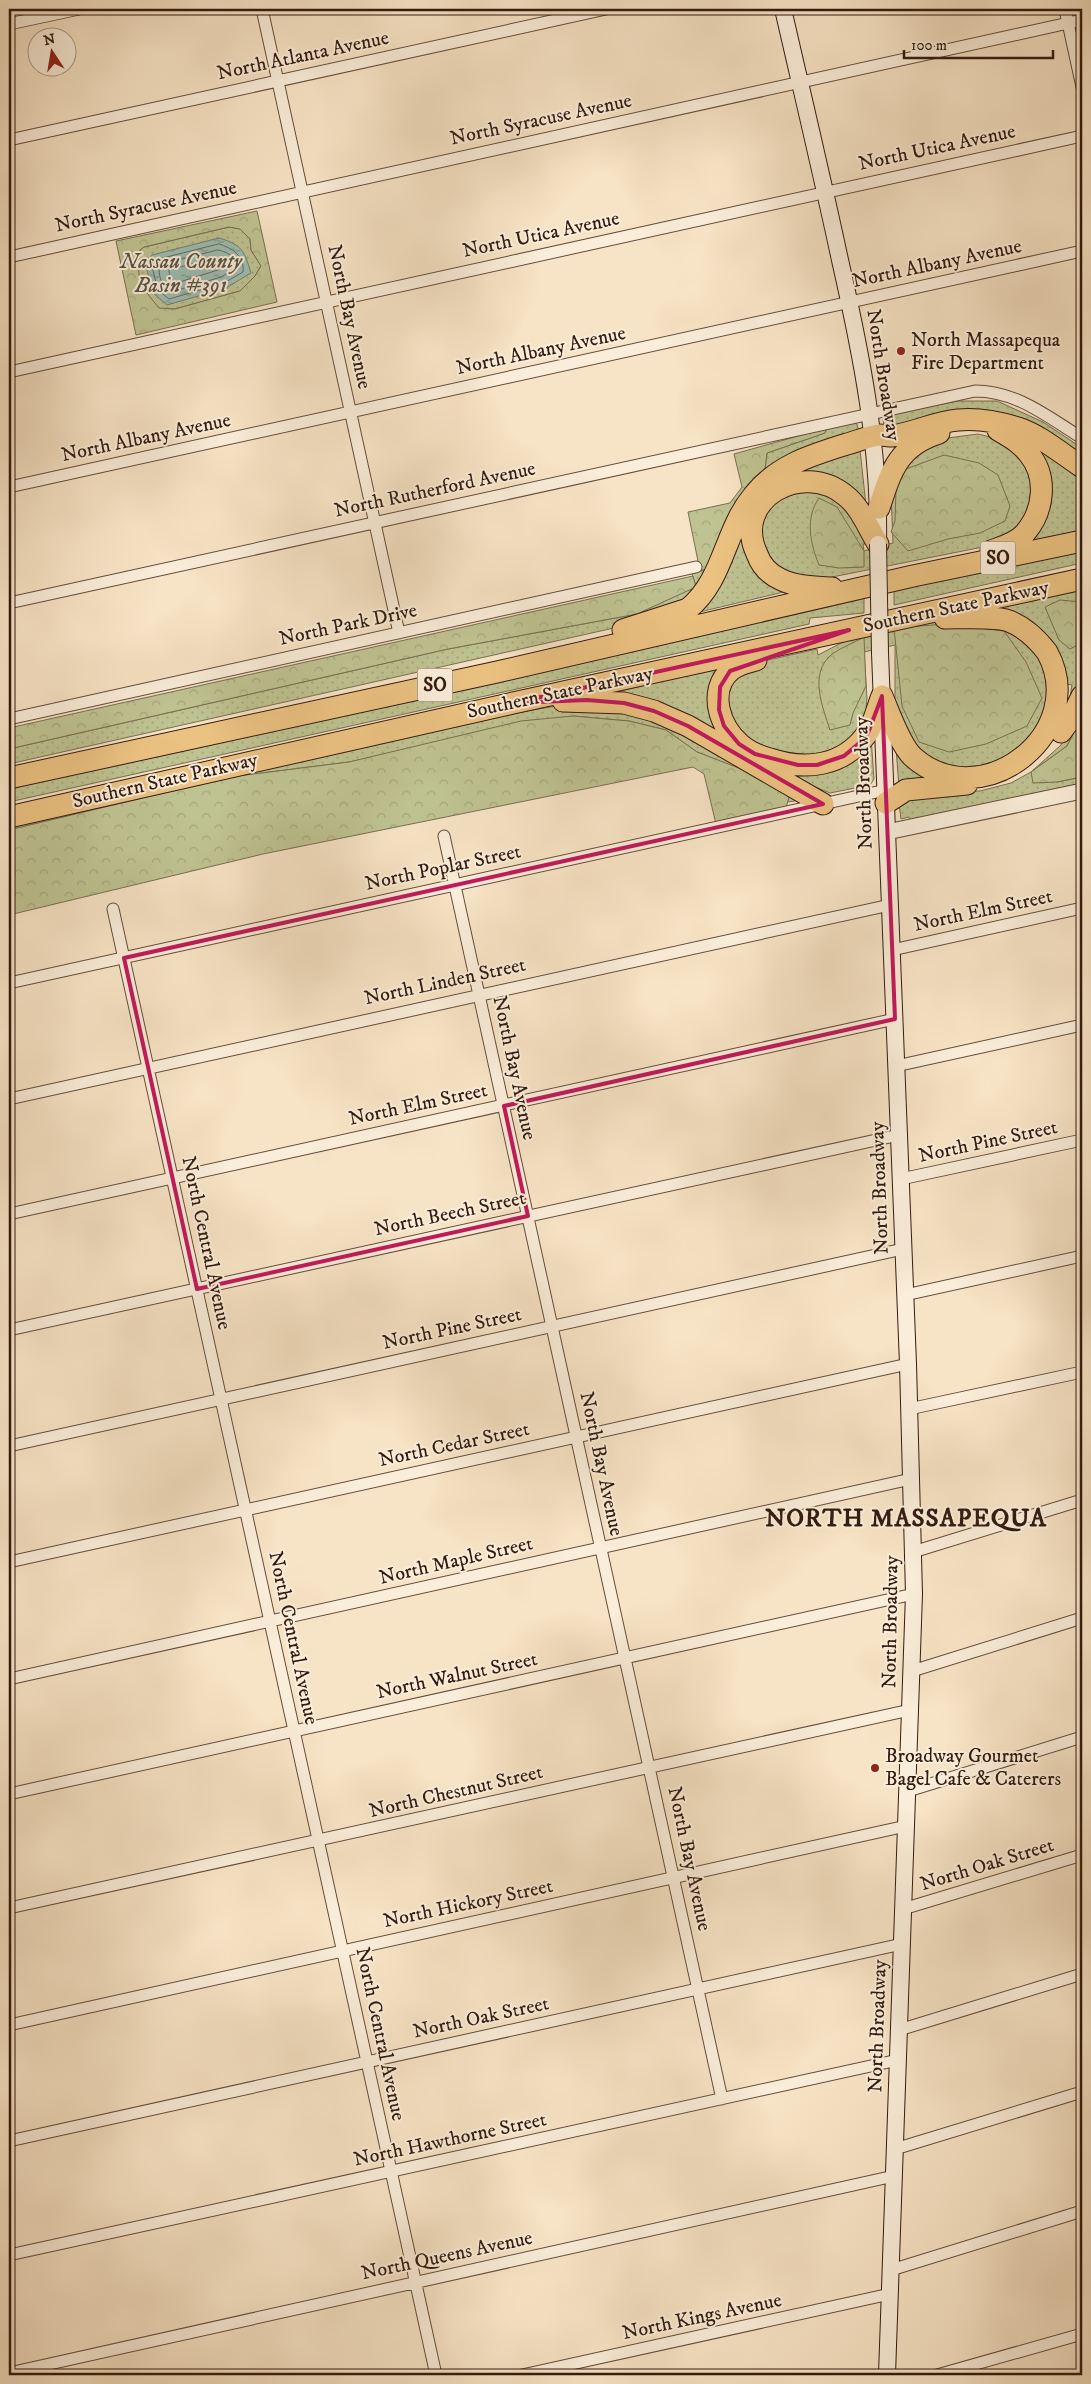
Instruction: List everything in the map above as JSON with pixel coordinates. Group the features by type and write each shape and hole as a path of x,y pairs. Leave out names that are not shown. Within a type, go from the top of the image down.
{"highway":[{"path":"497,672 688,608 706,591 717,572 730,533 739,515 763,485 790,465 808,456 874,436 891,436 957,420 982,420 1018,428 1030,433 1082,467"},
{"path":"879,508 890,473 903,454 922,439 942,432 961,428 998,430 1016,441 1035,462 1042,488 1038,510 1025,534 1010,544 913,576"},
{"path":"860,588 807,586 780,580 760,562 752,544 751,534 755,514 768,495 789,483 804,481 820,483 835,488 853,502 878,544"},
{"name":"Southern State Parkway","path":"9,778 497,672 913,576 1082,541"},
{"name":"Southern State Parkway","path":"9,816 513,702 1082,579"},
{"path":"882,696 906,748 912,756 927,766 952,777 964,779 998,772 1018,764 1033,754 1046,743 1061,713 1063,691 1060,673 1040,643 1024,629 1007,620 914,616"},
{"path":"849,630 743,663 730,671 720,687 718,697 719,710 724,726 739,744 754,754 798,765 817,765 844,756 857,745 868,733 882,696"},
{"path":"886,796 906,790 944,787 992,779 1023,767 1056,739 1072,717 1082,696"},
{"path":"513,702 587,700 624,703 654,711 688,726 823,804"}],"main road":[{"name":"North Broadway","path":"783,9 850,302 874,436 879,508 880,654 908,1364 914,1594 887,2375"}],"street":[{"path":"9,24 31,14 79,9"},
{"name":"North Bay Avenue","path":"262,9 399,633"},
{"name":"North Atlanta Avenue","path":"9,140 606,9"},
{"path":"1065,9 1082,87"},
{"name":"North Syracuse Avenue","path":"9,256 1082,20"},
{"name":"North Utica Avenue","path":"9,372 1082,136"},
{"name":"North Albany Avenue","path":"9,487 1082,251"},
{"path":"870,414 975,391 988,391 1012,396 1028,404 1082,438"},
{"name":"North Rutherford Avenue","path":"9,604 870,414"},
{"name":"North Park Drive","path":"9,719 696,567"},
{"path":"887,832 1082,791"},
{"name":"North Poplar Street","path":"9,983 823,804 886,796"},
{"name":"North Bay Avenue","path":"444,836 722,2099"},
{"name":"North Linden Street","path":"9,1099 890,905"},
{"name":"North Elm Street","path":"892,950 1082,908"},
{"name":"North Central Avenue","path":"113,909 436,2375"},
{"name":"North Elm Street","path":"9,1214 894,1019"},
{"path":"896,1066 1082,1025"},
{"name":"North Beech Street","path":"9,1330 899,1135"},
{"name":"North Pine Street","path":"901,1179 1082,1140"},
{"name":"North Pine Street","path":"9,1446 903,1249"},
{"path":"905,1294 1082,1256"},
{"name":"North Cedar Street","path":"9,1562 908,1364"},
{"path":"909,1409 1082,1372"},
{"name":"North Maple Street","path":"9,1679 911,1479"},
{"path":"913,1552 1082,1500"},
{"name":"North Walnut Street","path":"9,1794 914,1594"},
{"path":"912,1671 1082,1618"},
{"name":"North Chestnut Street","path":"9,1908 318,1842 910,1710"},
{"path":"908,1790 1082,1737"},
{"name":"North Hickory Street","path":"9,2024 906,1826"},
{"name":"North Oak Street","path":"904,1910 1082,1855"},
{"name":"North Oak Street","path":"9,2141 902,1944"},
{"path":"899,2030 1082,1974"},
{"name":"North Hawthorne Street","path":"9,2255 898,2060"},
{"path":"895,2149 1082,2092"},
{"name":"North Queens Avenue","path":"9,2374 894,2176"},
{"path":"891,2270 1082,2211"},
{"name":"North Kings Avenue","path":"522,2375 890,2294"},
{"path":"937,2375 1082,2334"}],"highlighted area":[{"path":"849,630 730,671 720,687 719,710 724,726 739,744 755,754 798,765 817,765 844,756 857,745 868,733 882,696 895,1019 504,1106 528,1216 197,1289 124,958 823,804 688,726 654,711 624,703 587,700 513,703"}],"green space":[{"path":"257,211 277,302 136,335 116,241","holes":["229,227 240,229 250,239 251,250 261,266 255,276 240,291 175,309 159,308 141,282 139,275 140,250 144,247"]},
{"name":"Nassau County Basin #391","path":"229,227 240,229 250,239 251,250 261,266 255,276 240,291 175,309 159,309 147,294 137,274 140,250 144,247"},
{"path":"958,401 997,401 1043,422 1082,448 1082,459 1037,431 892,429 884,425 883,420 888,419 887,415"},
{"path":"857,424 859,433 749,492 765,469 767,453 825,433 827,428"},
{"path":"827,428 825,433 767,453 765,469 732,516 715,566 700,571 688,512 730,503 742,487 734,454"},
{"path":"1023,433 1082,470 1082,530 1023,543 1042,516"},
{"path":"978,434 1011,442 1032,463 1029,519 1011,536 983,547 817,580 772,567 758,547 765,504 784,489 842,495 867,544 863,544 864,551 893,543 891,493 910,454 940,439"},
{"path":"860,450 867,514 799,475 746,534 788,591 691,614 727,559 775,478"},
{"path":"944,455 979,463 998,475 1010,506 1005,521 980,533 948,539 908,551 891,532 895,521 896,489 906,469"},
{"path":"819,498 837,507 864,551 864,567 839,568 819,565 811,539 810,522"},
{"path":"1082,548 1082,563 894,605 894,588"},
{"path":"715,566 698,594 645,621 9,764 9,749 448,649 637,614 696,586 692,574"},
{"path":"693,576 696,587 637,614 448,649 9,749 9,728"},
{"path":"1082,588 1082,684 1076,698 1070,697 1072,685 1067,684 1004,612 1003,606"},
{"path":"864,597 864,613 810,618 809,624 9,802 9,784"},
{"path":"1060,600 1082,602 1082,643 1070,649 1059,640 1045,607"},
{"path":"934,621 1008,623 1041,649 1054,715 999,765 959,771 927,761 904,739 895,713 895,645 864,652 866,708 869,711 863,731 829,758 759,750 725,716 731,676 746,665 817,649 818,655 851,638"},
{"path":"946,624 1004,631 1026,662 1042,698 1027,726 986,744 949,752 919,742 902,706 894,628"},
{"path":"864,637 866,686 853,713 850,725 830,730 821,702 820,672 830,656"},
{"path":"721,667 718,722 708,733 618,697 616,692"},
{"path":"574,703 625,707 683,727 797,797 795,801 787,802 789,797 715,759 697,752 666,730 629,721 573,716 349,762 230,777 9,830 9,825 521,712"},
{"path":"573,716 629,721 666,730 697,752 770,780 789,797 786,808 716,824 704,774 693,767 263,854 9,915 9,830 230,777 349,762 521,721"},
{"path":"1082,717 1067,746 1031,772 1061,745 1075,720"},
{"path":"1082,717 1082,777 1057,782 1033,783 1031,772 1067,746"},
{"path":"871,737 874,779 870,785 830,793 793,778 801,770"},
{"path":"896,748 933,778 899,787"},
{"path":"1031,772 1057,782 1082,777 1082,783 910,821 909,817 901,819 899,804 931,792 980,791 1011,783"}],"water":[{"name":"Nassau County Basin #391","path":"219,238 233,243 241,250 251,273 226,288 167,305 153,293 146,266 152,255"}],"place":[{"name":"North Massapequa Fire Department","path":"901,351"},
{"name":"Broadway Gourmet Bagel Cafe & Caterers","path":"875,1768"}],"district":[{"name":"NORTH MASSAPEQUA","path":"906,1518"}]}
